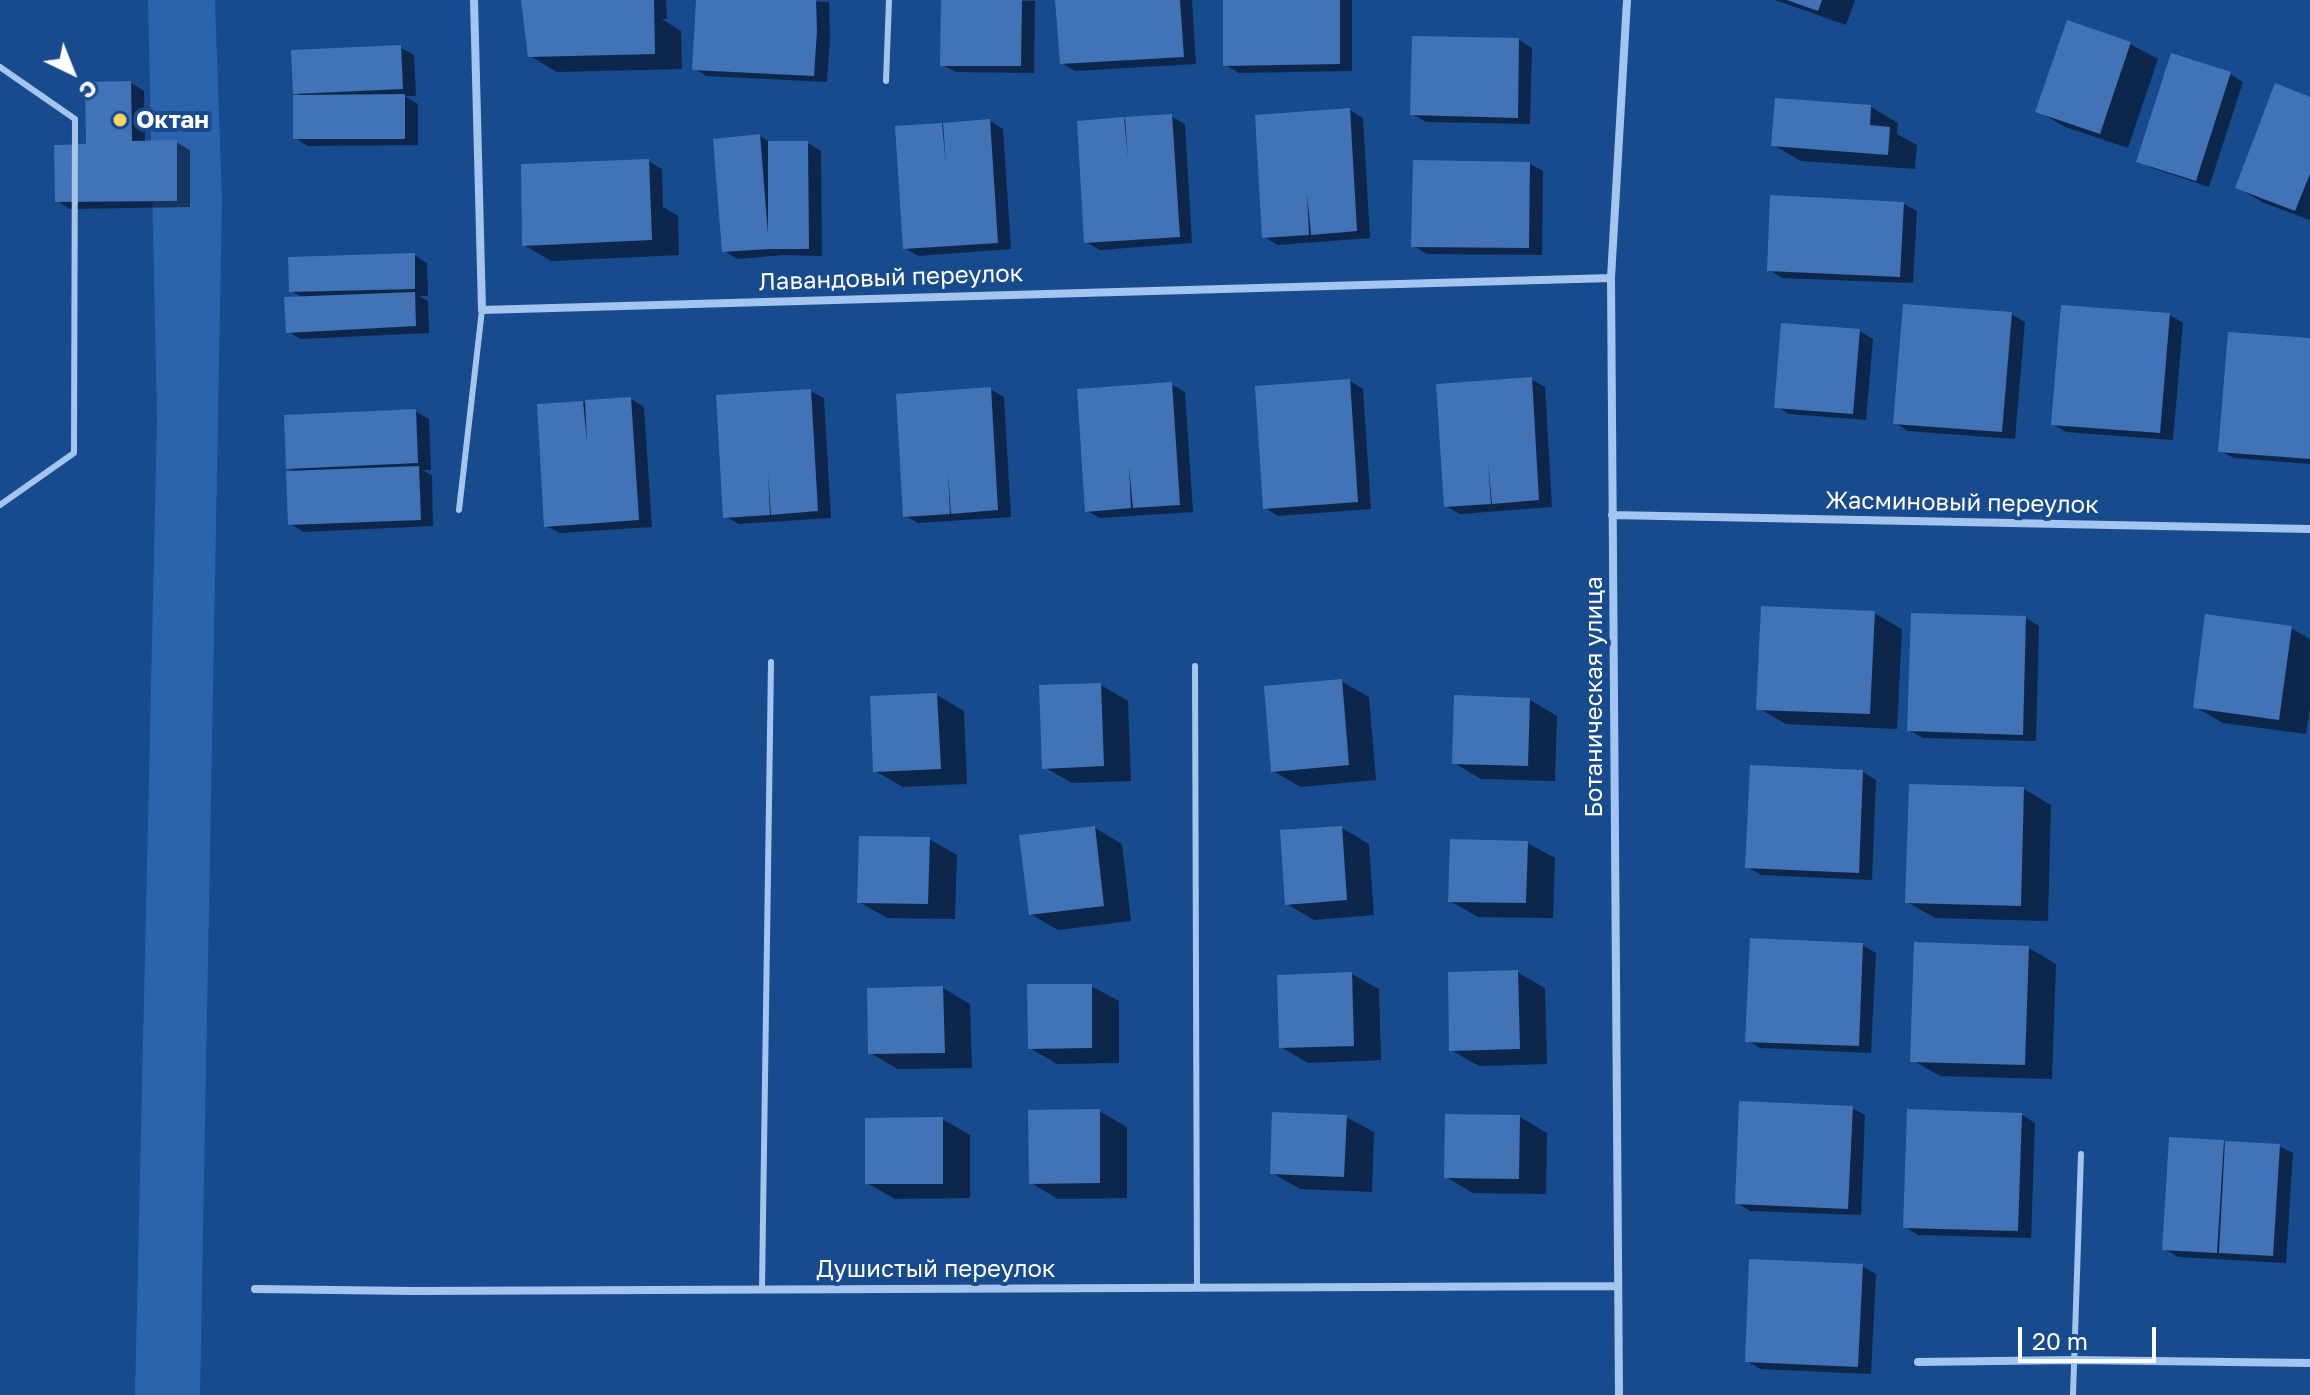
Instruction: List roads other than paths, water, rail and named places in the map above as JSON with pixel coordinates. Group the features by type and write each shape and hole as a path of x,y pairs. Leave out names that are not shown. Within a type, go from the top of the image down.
{"street":[{"path":"474,0 482,310"},
{"name":"Ботаническая улица","path":"1619,1395 1611,278 1625,1"},
{"name":"Лавандовый переулок","path":"482,310 1611,278"},
{"name":"Жасминовый переулок","path":"1612,515 2310,529"},
{"name":"Душистый переулок","path":"255,1289 1618,1286"},
{"path":"1918,1362 2310,1363"}],"lane":[{"path":"886,81 889,0"},
{"path":"0,67 75,119 75,134 74,453 0,505"},
{"path":"459,510 482,310"},
{"path":"762,1289 771,662"},
{"path":"1195,666 1197,1288"},
{"path":"2073,1395 2081,1154"}],"place":[{"name":"Октан","path":"120,120"}]}
